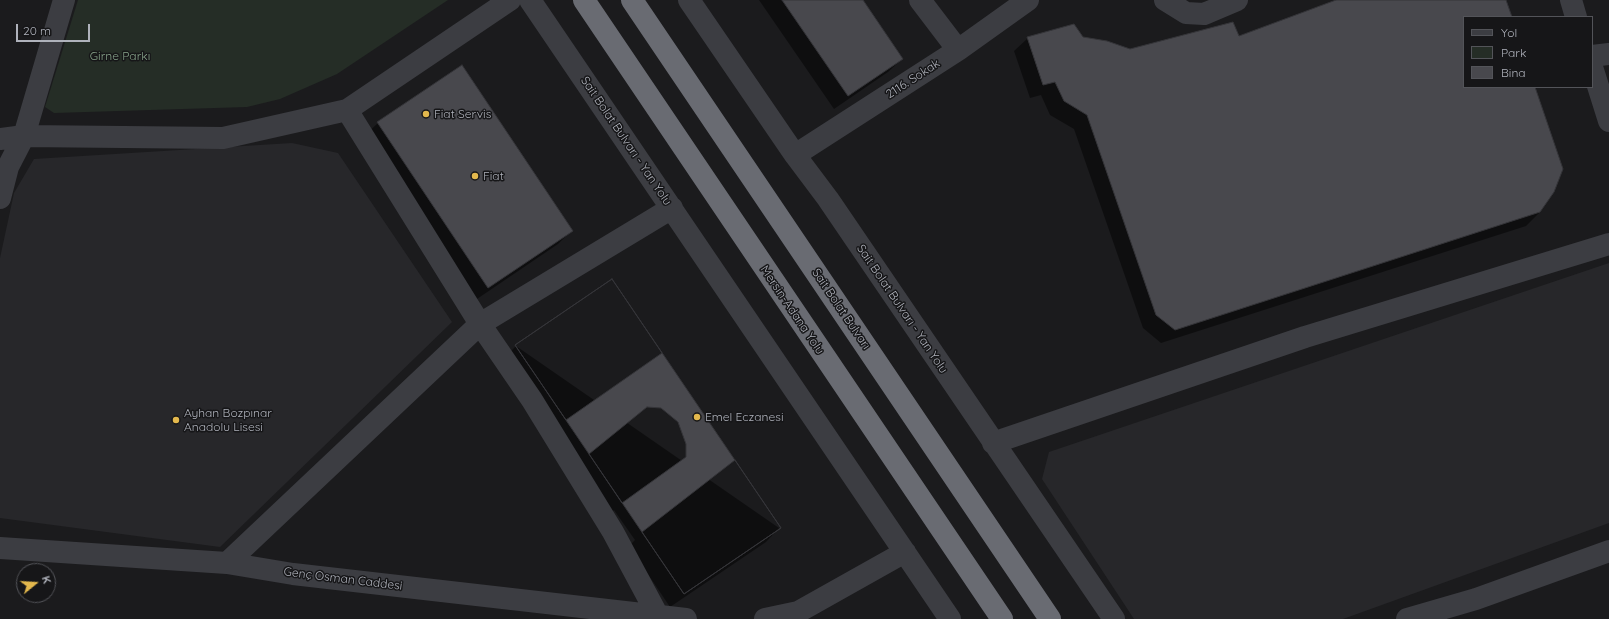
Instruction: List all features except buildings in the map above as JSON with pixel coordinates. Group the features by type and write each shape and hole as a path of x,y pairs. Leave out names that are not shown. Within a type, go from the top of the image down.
{"highway":[{"name":"Mersin-Adana Yolu","path":"584,0 1002,619"},
{"name":"Sait Bolat Bulvarı","path":"632,0 1050,619"}],"street":[{"path":"0,198 8,167 24,136 64,0"},
{"path":"0,139 24,136 223,138 347,110 510,0"},
{"name":"Sait Bolat Bulvarı - Yan Yolu","path":"530,0 950,619"},
{"name":"Sait Bolat Bulvarı - Yan Yolu","path":"689,0 795,155 828,199 1114,619"},
{"path":"920,0 958,50"},
{"name":"2116. Sokak","path":"795,155 958,50 1028,0"},
{"path":"1165,0 1186,13 1204,14 1237,0"},
{"path":"1571,0 1576,16"},
{"path":"1593,56 1609,54"},
{"path":"1593,70 1609,121"},
{"path":"347,110 480,324 532,400 613,532 658,616"},
{"path":"227,562 480,324 672,208"},
{"path":"993,443 1305,337 1609,244"},
{"name":"Genç Osman Caddesi","path":"0,548 227,562 293,574 686,619"},
{"path":"1407,619 1476,599 1609,551"},
{"path":"765,619 798,612 905,552"}],"shaded area":[{"name":"Ayhan Bozpınar Anadolu Lisesi","path":"292,143 338,153 452,322 220,547 0,518 0,258 14,193 34,159"},
{"path":"1609,263 1609,523 1343,619 1134,619 1042,479 1049,452"}],"green space":[{"name":"Girne Parkı","path":"78,0 448,0 337,74 280,99 247,107 54,113 45,107"}],"place":[{"name":"Fiat Servis","path":"426,114"},
{"name":"Fiat","path":"475,176"},
{"name":"Emel Eczanesi","path":"697,417"},
{"name":"Ayhan Bozpınar Anadolu Lisesi","path":"176,420"}]}
